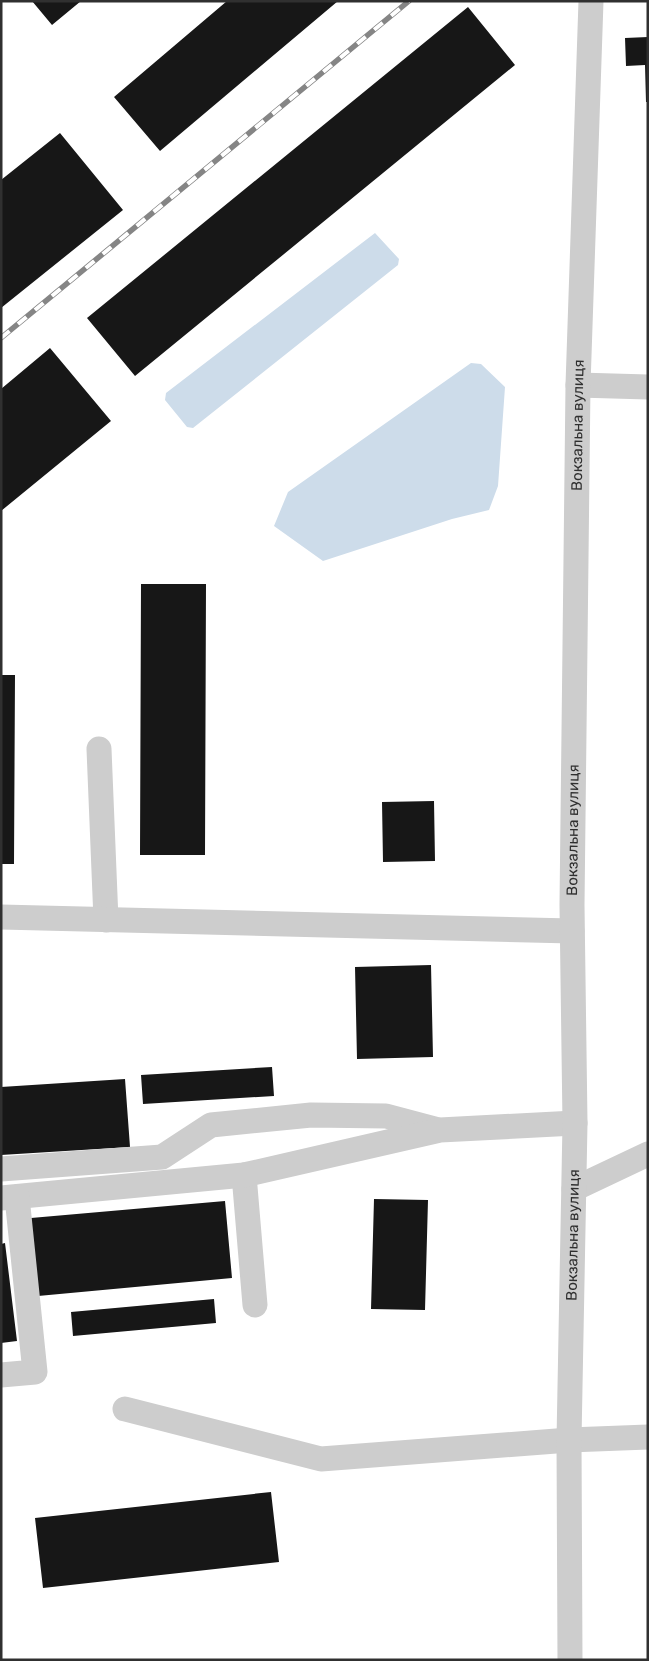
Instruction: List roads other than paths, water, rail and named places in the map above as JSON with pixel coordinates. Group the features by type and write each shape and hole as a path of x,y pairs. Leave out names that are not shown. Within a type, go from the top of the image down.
{"street":[{"name":"Вокзальна вулиця","path":"570,1660 569,1440 575,1123 572,931 578,385 591,1"},
{"path":"578,385 648,387"},
{"path":"99,749 106,920"},
{"path":"1,917 572,931"},
{"path":"1,1170 162,1157 211,1125 311,1116 386,1116 440,1130"},
{"path":"1,1376 35,1372 9,1198 244,1175 440,1130 575,1123"},
{"path":"574,1190 648,1154"},
{"path":"244,1175 255,1306"},
{"path":"125,1409 321,1458 569,1440 648,1437"}],"water":[{"path":"375,233 399,259 398,265 193,428 187,427 165,400 166,393"},
{"path":"471,363 481,364 505,387 498,486 489,510 452,519 323,561 274,526 288,492"}],"railway":[{"path":"1,338 409,1"}]}
